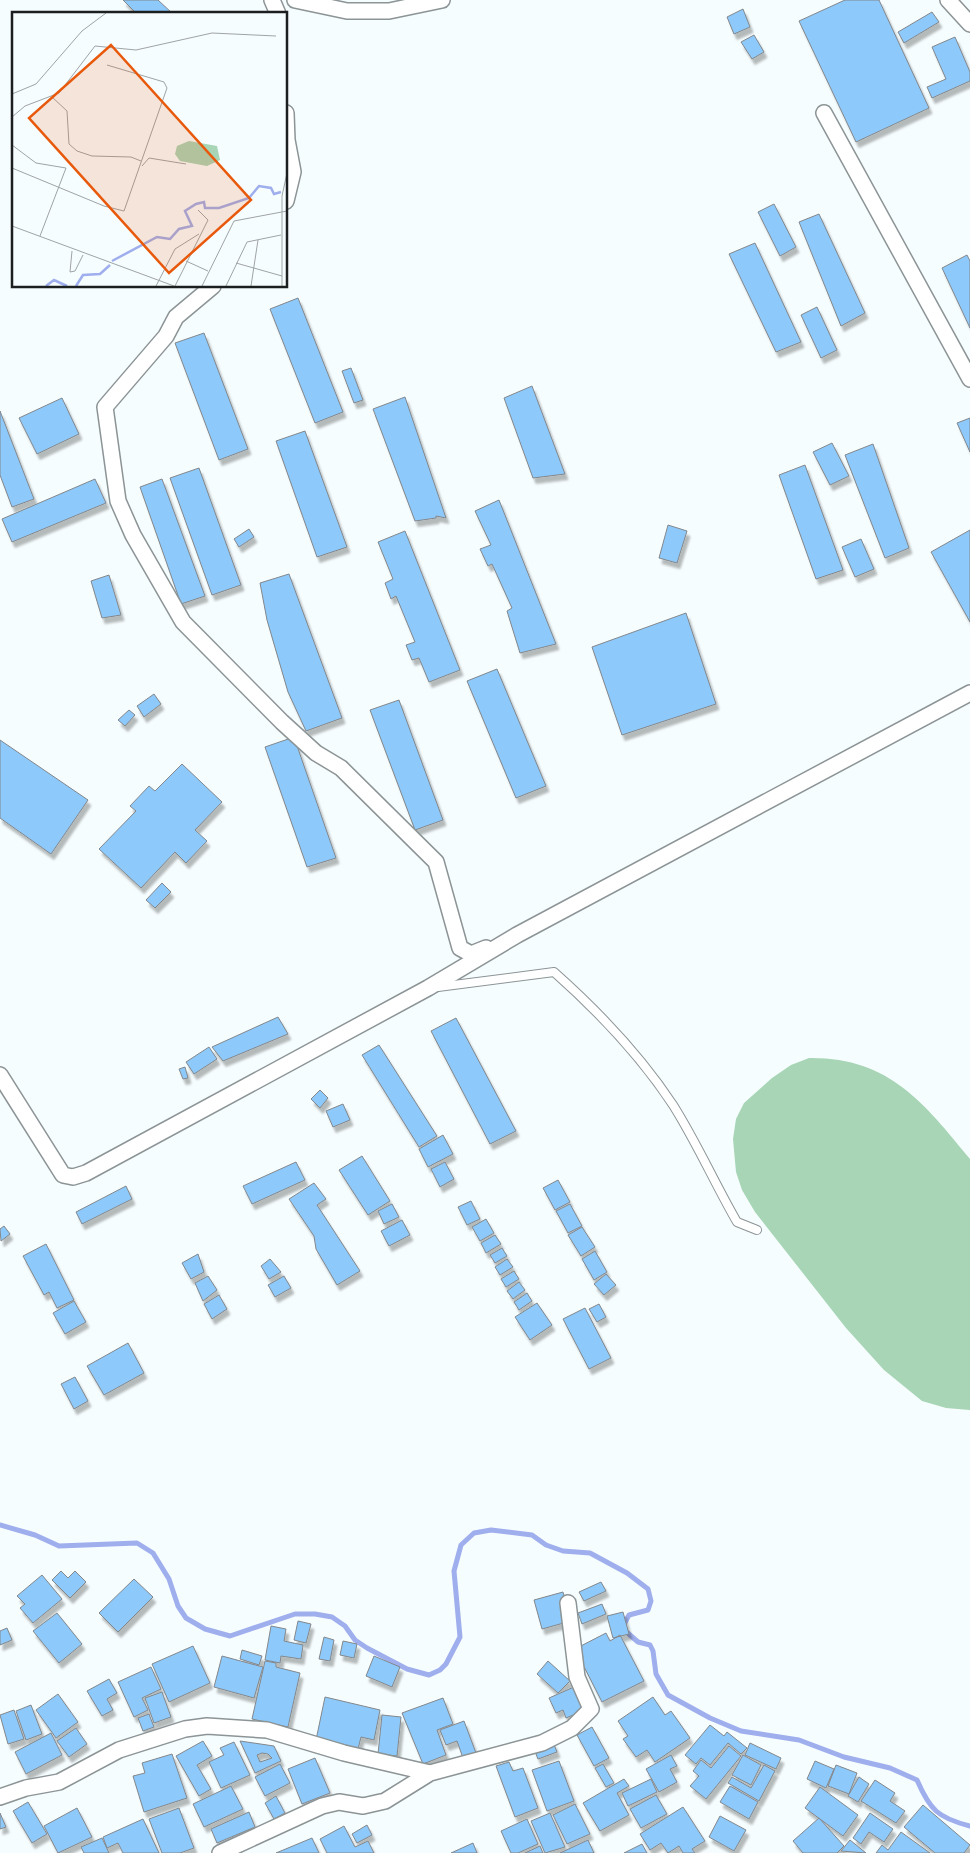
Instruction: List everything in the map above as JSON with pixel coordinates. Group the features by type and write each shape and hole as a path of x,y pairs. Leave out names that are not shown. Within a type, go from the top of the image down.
{"street":[{"path":"272,0 277,12"},
{"path":"295,0 347,11 381,11 442,0"},
{"path":"948,0 970,24"},
{"path":"824,113 970,379"},
{"path":"288,145 293,172 288,193"},
{"path":"211,288 176,317 166,336 105,407 118,501 133,535 183,622 282,722 316,753 342,768 436,862 460,948 471,954 517,935"},
{"path":"0,1075 63,1176 73,1177 86,1173 428,988 517,935 970,693"},
{"path":"220,1853 322,1806 339,1802 363,1806 385,1801 430,1773 542,1743 572,1728 591,1709 577,1677 568,1603"},
{"path":"0,1797 59,1782 119,1750 185,1729 207,1726 268,1730 344,1753 430,1773"}],"lane":[{"path":"428,988 554,972 596,1009 619,1034 672,1104 737,1222 757,1230"}],"green space":[{"path":"809,1058 837,1060 861,1065 883,1075 902,1087 920,1102 937,1119 970,1159 970,1410 946,1408 922,1401 884,1370 846,1328 755,1212 742,1190 736,1172 733,1139 736,1119 744,1103 772,1078 791,1065"}],"building":[{"path":"123,0 158,0 171,12 135,12"},
{"path":"845,0 879,0 929,108 856,142 799,21"},
{"path":"743,9 750,27 734,34 727,17"},
{"path":"932,12 939,22 904,43 898,32"},
{"path":"754,35 764,52 752,59 741,42"},
{"path":"955,37 970,72 970,81 932,98 927,87 946,79 932,47"},
{"path":"774,204 796,247 780,256 758,212"},
{"path":"819,214 865,313 841,326 799,222"},
{"path":"755,243 801,342 776,352 729,254"},
{"path":"967,255 970,261 970,328 942,268"},
{"path":"298,298 343,412 315,423 270,309"},
{"path":"817,307 837,350 821,358 801,315"},
{"path":"204,333 248,449 219,460 175,343"},
{"path":"351,368 363,400 354,403 342,371"},
{"path":"532,386 565,474 533,478 504,398"},
{"path":"405,397 446,518 436,516 436,518 415,521 373,409"},
{"path":"62,398 79,434 37,454 19,418"},
{"path":"0,411 34,499 12,507 0,475"},
{"path":"970,418 970,452 957,423"},
{"path":"305,431 347,547 317,557 276,441"},
{"path":"832,443 849,476 830,485 813,452"},
{"path":"873,444 909,548 885,558 845,455"},
{"path":"805,465 843,570 816,579 779,475"},
{"path":"199,468 241,585 212,595 170,478"},
{"path":"95,479 106,503 12,542 2,519"},
{"path":"162,479 205,596 181,604 140,487"},
{"path":"499,500 556,644 520,653 507,611 512,608 492,564 488,566 480,549 491,545 475,511"},
{"path":"668,525 687,531 677,563 659,558"},
{"path":"249,529 254,537 239,547 234,539"},
{"path":"970,530 970,622 931,552"},
{"path":"405,531 460,670 429,682 419,658 412,660 406,645 415,642 396,596 391,599 385,583 393,579 378,542"},
{"path":"861,539 874,569 855,577 842,547"},
{"path":"289,574 342,718 306,731 288,692 267,620 260,583"},
{"path":"109,575 121,615 102,618 91,581"},
{"path":"686,613 716,704 622,735 592,647"},
{"path":"497,669 546,786 516,798 467,681"},
{"path":"154,694 161,704 144,717 137,706"},
{"path":"399,700 443,820 415,830 370,710"},
{"path":"129,710 135,715 125,726 118,720"},
{"path":"294,737 336,858 307,867 265,747"},
{"path":"0,740 88,800 51,854 0,818"},
{"path":"182,764 222,802 195,830 207,841 186,863 175,852 141,888 99,849 136,811 130,806 149,786 155,791"},
{"path":"162,883 171,892 155,908 146,900"},
{"path":"278,1017 288,1034 223,1061 212,1047"},
{"path":"456,1018 516,1131 490,1144 431,1031"},
{"path":"379,1045 437,1136 419,1147 362,1055"},
{"path":"209,1047 217,1059 194,1074 186,1062"},
{"path":"185,1067 188,1078 183,1079 179,1069"},
{"path":"320,1090 328,1098 320,1108 311,1099"},
{"path":"343,1104 350,1120 333,1127 326,1111"},
{"path":"443,1135 453,1154 428,1167 419,1149"},
{"path":"362,1156 390,1201 368,1215 339,1170"},
{"path":"296,1162 305,1180 252,1204 243,1186"},
{"path":"445,1162 454,1179 440,1187 431,1169"},
{"path":"558,1180 570,1202 555,1210 543,1188"},
{"path":"314,1183 326,1199 317,1205 360,1271 337,1285 316,1249 314,1236 289,1199"},
{"path":"126,1186 132,1199 82,1224 76,1212"},
{"path":"471,1201 480,1219 467,1225 458,1207"},
{"path":"392,1204 399,1217 384,1224 378,1211"},
{"path":"570,1204 582,1226 568,1233 556,1211"},
{"path":"486,1219 494,1233 480,1241 472,1227"},
{"path":"402,1220 410,1235 389,1246 381,1231"},
{"path":"4,1226 10,1234 1,1241 0,1229"},
{"path":"582,1227 595,1247 581,1256 568,1235"},
{"path":"495,1235 501,1244 486,1253 481,1243"},
{"path":"46,1244 74,1300 57,1308 49,1292 44,1295 23,1256"},
{"path":"502,1248 507,1256 495,1263 490,1255"},
{"path":"595,1251 607,1272 594,1280 582,1259"},
{"path":"198,1254 204,1272 191,1279 182,1263"},
{"path":"270,1259 281,1272 269,1279 261,1266"},
{"path":"507,1259 513,1267 500,1275 495,1267"},
{"path":"514,1271 519,1279 506,1287 501,1279"},
{"path":"606,1274 616,1285 604,1295 594,1284"},
{"path":"208,1276 217,1290 203,1301 195,1283"},
{"path":"284,1276 291,1288 275,1297 268,1285"},
{"path":"519,1282 525,1290 513,1299 507,1291"},
{"path":"527,1293 532,1301 519,1310 514,1302"},
{"path":"219,1295 227,1309 212,1319 204,1304"},
{"path":"74,1301 86,1322 65,1334 53,1313"},
{"path":"537,1303 552,1325 530,1340 515,1317"},
{"path":"599,1304 606,1317 597,1322 589,1309"},
{"path":"585,1308 611,1358 589,1369 563,1319"},
{"path":"128,1343 144,1373 104,1395 87,1366"},
{"path":"75,1377 88,1401 74,1409 61,1384"},
{"path":"61,1571 68,1578 75,1571 86,1582 70,1598 52,1580"},
{"path":"42,1575 62,1599 33,1623 20,1608 25,1604 17,1596"},
{"path":"134,1579 153,1597 118,1632 99,1613"},
{"path":"601,1582 606,1591 584,1601 579,1592"},
{"path":"563,1592 571,1621 542,1629 534,1600"},
{"path":"602,1604 606,1614 582,1624 578,1613"},
{"path":"623,1612 629,1634 613,1638 607,1616"},
{"path":"57,1613 82,1644 59,1663 33,1631"},
{"path":"298,1621 311,1624 306,1643 294,1640"},
{"path":"271,1626 286,1629 284,1641 303,1645 301,1659 281,1656 280,1663 265,1660"},
{"path":"7,1628 12,1640 0,1645 0,1631"},
{"path":"606,1633 610,1641 620,1635 644,1681 602,1702 575,1649"},
{"path":"324,1637 334,1640 330,1661 319,1659"},
{"path":"343,1641 357,1644 354,1658 340,1655"},
{"path":"193,1646 210,1683 169,1702 152,1664"},
{"path":"242,1650 262,1656 259,1665 240,1659"},
{"path":"222,1656 263,1667 254,1698 214,1687"},
{"path":"374,1656 400,1667 392,1687 366,1676"},
{"path":"265,1661 276,1663 276,1667 300,1673 288,1727 252,1719"},
{"path":"548,1661 570,1681 558,1693 537,1674"},
{"path":"151,1667 161,1689 142,1698 148,1710 134,1717 118,1682"},
{"path":"109,1679 117,1693 107,1699 113,1710 102,1716 87,1691"},
{"path":"574,1687 585,1710 566,1718 563,1710 556,1713 549,1698"},
{"path":"162,1692 171,1717 154,1723 145,1698"},
{"path":"58,1694 78,1722 56,1738 36,1710"},
{"path":"325,1697 380,1710 374,1740 361,1737 358,1749 316,1740"},
{"path":"653,1697 665,1715 671,1711 690,1738 655,1762 647,1750 636,1757 623,1739 628,1736 618,1721"},
{"path":"443,1698 453,1724 437,1730 446,1755 423,1764 402,1713"},
{"path":"31,1705 42,1734 26,1740 16,1711"},
{"path":"14,1710 24,1739 8,1744 0,1715"},
{"path":"149,1714 154,1727 143,1731 138,1718"},
{"path":"382,1715 401,1717 397,1756 378,1754"},
{"path":"464,1721 476,1753 463,1758 457,1741 446,1745 440,1730"},
{"path":"710,1725 724,1736 727,1732 747,1748 741,1754 728,1743 710,1765 701,1758 696,1764 685,1755"},
{"path":"592,1727 609,1758 594,1766 577,1735"},
{"path":"76,1728 87,1744 69,1757 57,1741"},
{"path":"51,1733 62,1755 26,1774 15,1752"},
{"path":"203,1741 212,1756 197,1765 211,1789 199,1796 176,1756"},
{"path":"240,1741 274,1746 281,1761 255,1773","holes":["262,1753 268,1754 272,1758 260,1762 257,1755"]},
{"path":"234,1742 250,1775 221,1788 209,1762 224,1755 220,1748"},
{"path":"553,1742 557,1752 538,1759 534,1749"},
{"path":"750,1743 781,1758 776,1769 745,1755"},
{"path":"729,1746 741,1756 706,1799 690,1786 699,1776 693,1771 701,1760 711,1768"},
{"path":"172,1754 187,1798 144,1812 133,1776 145,1773 142,1763"},
{"path":"671,1755 677,1766 670,1769 677,1782 659,1792 646,1769"},
{"path":"743,1755 761,1765 751,1785 732,1775"},
{"path":"315,1758 330,1793 302,1804 288,1769"},
{"path":"559,1761 574,1801 547,1811 532,1770"},
{"path":"815,1761 834,1769 826,1788 807,1779"},
{"path":"509,1762 513,1771 523,1768 538,1808 515,1817 496,1766"},
{"path":"280,1764 290,1783 265,1796 255,1777"},
{"path":"603,1764 614,1783 606,1787 595,1768"},
{"path":"764,1765 775,1771 759,1801 728,1783 732,1777 751,1788"},
{"path":"836,1765 857,1773 849,1794 828,1786"},
{"path":"859,1777 869,1784 858,1802 848,1796"},
{"path":"624,1779 629,1786 617,1793 629,1815 600,1831 583,1803"},
{"path":"651,1779 657,1792 628,1806 622,1793"},
{"path":"875,1780 895,1793 890,1801 905,1811 896,1823 861,1801"},
{"path":"231,1786 243,1809 204,1827 193,1804"},
{"path":"730,1786 758,1802 749,1819 720,1802"},
{"path":"820,1787 858,1815 843,1836 805,1808"},
{"path":"656,1795 667,1814 641,1828 630,1809"},
{"path":"276,1796 285,1813 274,1819 265,1803"},
{"path":"28,1802 47,1834 32,1843 13,1811"},
{"path":"575,1804 590,1834 567,1844 553,1815"},
{"path":"923,1805 970,1845 964,1853 935,1853 904,1827"},
{"path":"683,1807 705,1841 692,1849 695,1853 683,1853 679,1846 668,1853 661,1843 650,1850 640,1834"},
{"path":"77,1808 92,1837 58,1853 44,1826"},
{"path":"179,1808 194,1848 180,1853 162,1853 149,1819"},
{"path":"249,1812 255,1827 217,1843 211,1829"},
{"path":"0,1813 6,1827 0,1829"},
{"path":"550,1813 565,1847 545,1853 531,1821"},
{"path":"870,1813 893,1829 884,1842 869,1832 861,1844 853,1838"},
{"path":"720,1816 746,1830 734,1851 709,1837"},
{"path":"819,1818 844,1846 837,1853 803,1853 793,1841"},
{"path":"143,1819 159,1853 123,1853 118,1843 107,1848 103,1837"},
{"path":"527,1819 538,1844 518,1853 511,1853 501,1831"},
{"path":"367,1825 372,1835 357,1843 352,1834"},
{"path":"344,1826 355,1847 368,1841 374,1853 327,1853 320,1839"},
{"path":"901,1832 930,1853 876,1853 882,1845 888,1850"},
{"path":"102,1838 109,1853 84,1853 81,1847"},
{"path":"312,1838 319,1853 276,1853"},
{"path":"588,1840 594,1853 560,1853"},
{"path":"850,1840 866,1853 841,1851"},
{"path":"473,1843 477,1853 451,1853"},
{"path":"642,1844 647,1853 624,1853"},
{"path":"540,1846 543,1853 525,1853"}],"waterway":[{"path":"0,1525 35,1535 59,1546 137,1543 153,1553 169,1579 178,1606 186,1618 205,1629 230,1636 295,1614 315,1614 332,1617 345,1626 355,1640 367,1648 407,1669 429,1675 440,1670 446,1664 460,1637 454,1571 461,1545 474,1533 491,1530 532,1535 546,1545 563,1551 590,1553 627,1573 648,1589 651,1601 648,1610 629,1615 622,1628 638,1642 650,1645 653,1651 656,1674 668,1695 710,1718 741,1731 799,1740 844,1757 890,1768 917,1780 926,1799 936,1811 950,1820 970,1826"}]}
